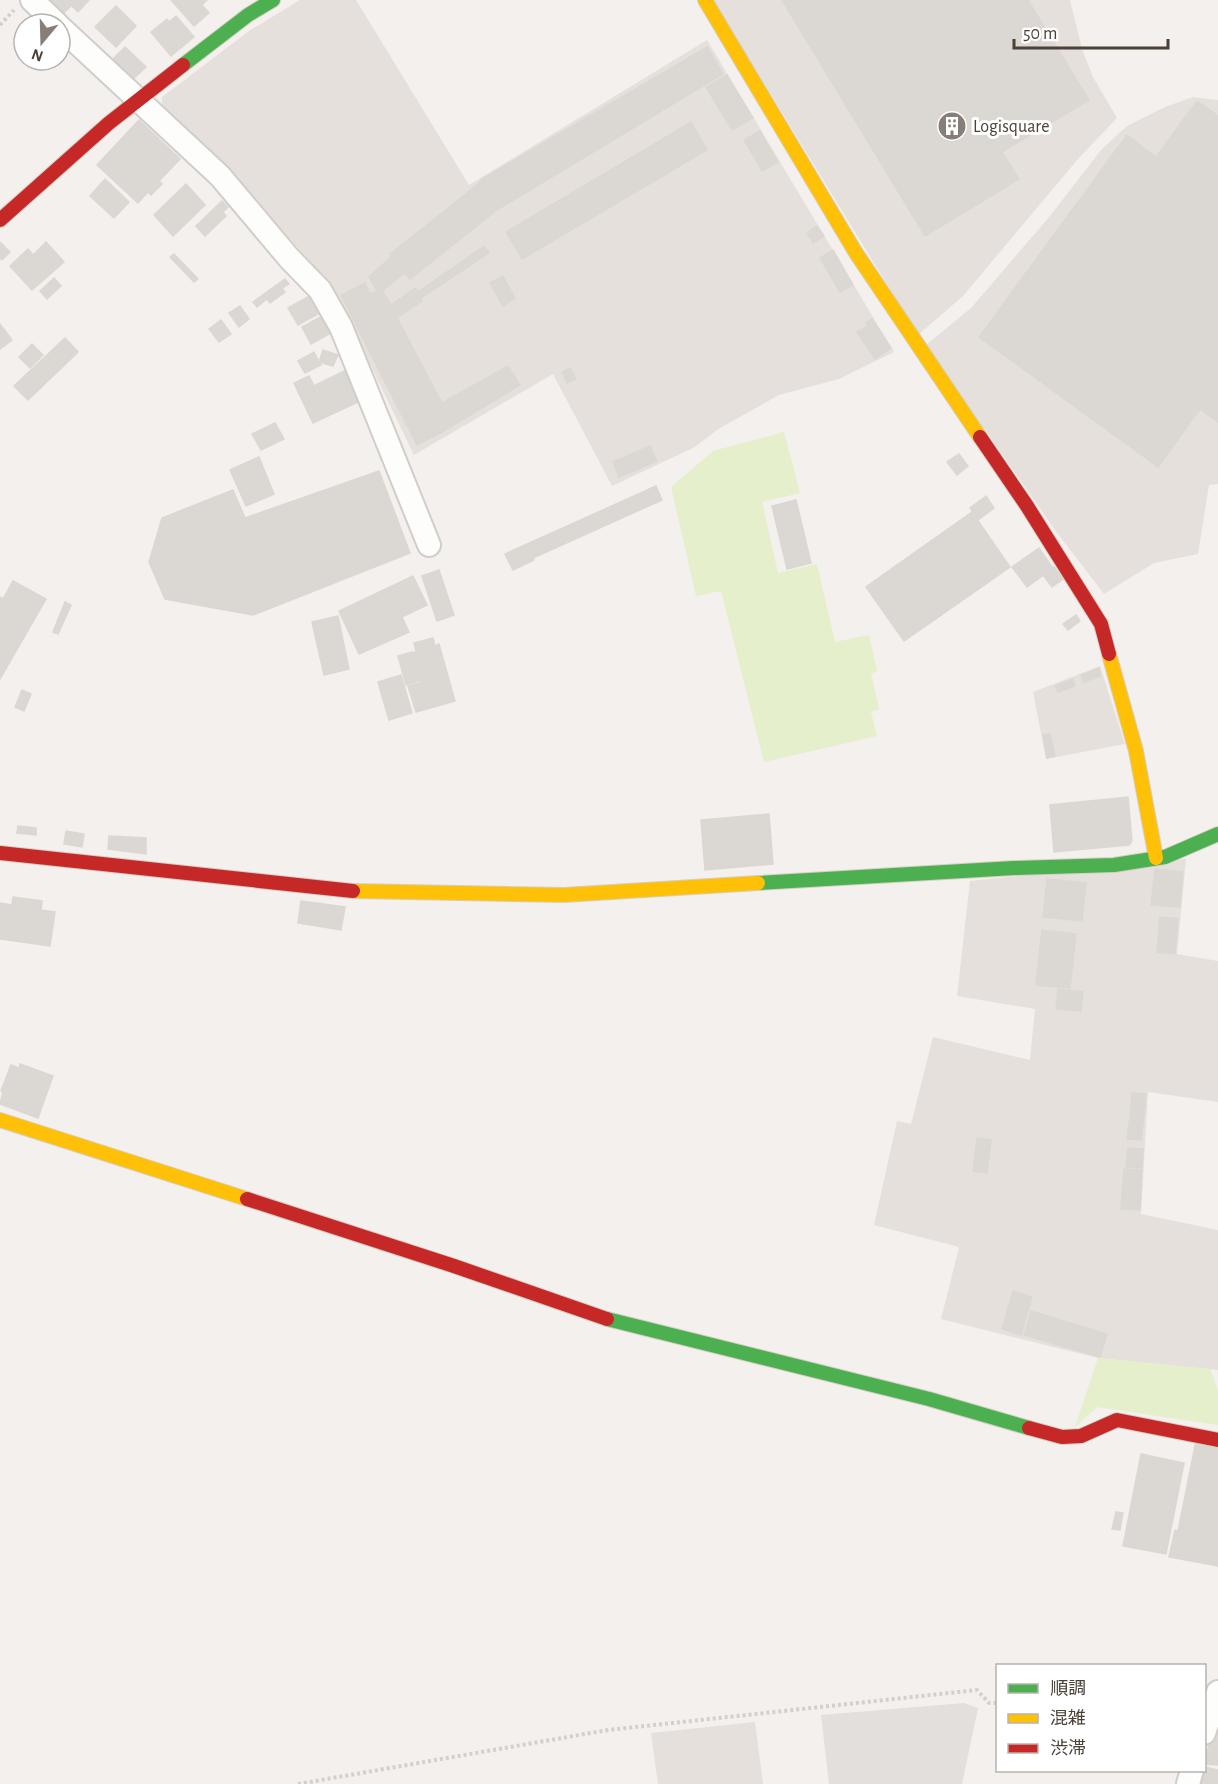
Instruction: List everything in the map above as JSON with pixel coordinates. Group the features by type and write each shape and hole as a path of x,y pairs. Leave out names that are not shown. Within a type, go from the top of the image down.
{"street":[{"path":"0,220 109,123 248,15 273,0"},
{"path":"705,0 856,253 1027,506 1101,624 1136,750 1156,858"},
{"path":"23,4 37,12"},
{"path":"72,37 220,176 289,258 320,290 340,327 429,545"},
{"path":"0,853 338,891 564,895 1014,867 1114,865 1156,858 1183,850 1218,834"},
{"path":"0,1120 454,1266 618,1323 929,1399 1062,1437 1081,1436 1117,1420 1218,1440"},
{"path":"1206,1727 1218,1692"}],"path":[{"path":"0,24 23,4"},
{"path":"298,1784 608,1730 686,1720 977,1690 989,1703 996,1703"}],"shaded area":[{"path":"300,0 356,0 469,185 707,40 894,352 839,379 779,395 720,428 693,448 612,486 553,374 414,455 333,288 230,171 162,108 162,97 249,31"},
{"path":"713,0 1070,0 1082,49 1093,77 1117,118 1078,159 963,296 918,335"},
{"path":"1193,97 1218,100 1218,484 1209,485 1198,554 1154,563 1104,594 1055,530 926,345 971,308 1050,216 1101,150 1127,126 1165,107"},
{"path":"1100,666 1125,744 1046,759 1033,692"},
{"path":"1186,859 1177,954 1218,961 1218,1102 1148,1092 1141,1214 1218,1230 1218,1370 1098,1358 941,1319 959,1247 874,1225 897,1121 911,1124 933,1037 1030,1060 1035,1009 957,996 970,881"},
{"path":"964,1703 978,1708 962,1784 829,1784 821,1715"},
{"path":"755,1722 763,1784 658,1784 651,1733"}],"green space":[{"path":"784,432 800,493 762,502 778,573 817,564 835,642 869,635 877,671 871,674 879,709 871,712 877,736 764,762 721,591 696,596 671,487 713,451"},
{"path":"1098,1358 1210,1369 1218,1391 1218,1425 1097,1407 1075,1427"}],"building":[{"path":"46,0 66,0 71,6 65,12 57,12"},
{"path":"66,0 89,0 78,12"},
{"path":"171,0 207,0 202,5 209,13 194,26"},
{"name":"Logisquare","path":"782,0 1028,0 1089,100 1002,152 1019,179 925,236"},
{"path":"116,6 136,26 116,47 95,27"},
{"path":"176,16 194,37 171,56 151,32 167,19 169,22"},
{"path":"125,47 146,67 130,82 111,61"},
{"path":"707,47 723,74 497,210 410,279 405,273 382,291 391,305 415,288 418,292 484,246 489,253 421,298 422,301 397,318 442,403 508,366 520,385 417,445 341,295 365,283 370,294 377,291 369,277 392,256 390,254 482,179"},
{"path":"727,75 753,118 732,130 706,87"},
{"path":"1197,101 1218,116 1218,422 1200,409 1158,467 979,337 1127,135 1156,157"},
{"path":"139,120 180,159 159,181 162,184 151,195 148,192 138,203 97,165"},
{"path":"691,122 707,150 522,259 506,232"},
{"path":"760,131 778,162 762,171 744,140"},
{"path":"105,179 129,202 114,218 90,196"},
{"path":"186,184 205,205 173,236 154,215"},
{"path":"222,201 228,207 223,212 226,216 205,236 196,226"},
{"path":"817,226 824,236 813,243 807,233"},
{"path":"46,242 64,262 32,290 10,266 28,249 33,255"},
{"path":"1,243 10,252 2,260 0,258"},
{"path":"833,250 853,285 840,292 820,258"},
{"path":"174,254 198,279 194,282 170,257"},
{"path":"503,276 515,298 503,306 490,283"},
{"path":"54,278 61,286 47,299 40,291"},
{"path":"285,279 289,284 282,288 285,292 270,303 267,299 257,307 253,302"},
{"path":"311,295 320,313 298,325 288,308"},
{"path":"240,306 249,319 239,327 229,313"},
{"path":"322,316 331,333 311,344 302,327"},
{"path":"872,319 891,348 875,359 857,332 868,326 866,323"},
{"path":"221,320 231,334 219,342 209,329"},
{"path":"0,324 12,340 0,349"},
{"path":"65,338 78,352 28,400 14,386"},
{"path":"32,344 43,355 30,368 19,357"},
{"path":"323,350 338,355 333,366 319,362"},
{"path":"314,352 321,365 305,373 298,361"},
{"path":"352,367 367,398 313,423 294,383 309,376 314,386"},
{"path":"570,368 576,379 567,383 562,372"},
{"path":"275,423 284,439 261,450 252,434"},
{"path":"650,446 657,461 619,477 613,462"},
{"path":"959,454 968,466 957,475 947,462"},
{"path":"259,457 274,494 246,506 230,470"},
{"path":"379,471 410,553 253,615 165,599 149,562 162,518 233,490 245,518"},
{"path":"656,486 662,500 533,558 534,560 513,570 505,554"},
{"path":"986,496 994,508 978,520 970,508"},
{"path":"796,500 811,563 787,569 772,506"},
{"path":"972,512 1010,567 904,641 866,587"},
{"path":"1039,548 1053,568 1027,587 1012,567"},
{"path":"1054,567 1063,579 1052,587 1043,575"},
{"path":"439,570 454,615 437,621 422,576"},
{"path":"413,576 427,605 402,617 409,632 359,654 339,611"},
{"path":"13,581 46,599 0,679 0,597 3,599"},
{"path":"65,602 71,605 58,634 53,632"},
{"path":"1076,615 1080,621 1068,630 1063,624"},
{"path":"338,616 349,669 324,675 312,622"},
{"path":"433,638 435,646 439,644 455,701 416,712 408,686 420,683 412,653 416,652 414,643"},
{"path":"412,652 419,681 406,685 398,656"},
{"path":"1099,668 1101,676 1084,682 1081,675"},
{"path":"401,675 412,713 389,720 378,682"},
{"path":"1073,679 1075,686 1058,692 1055,686"},
{"path":"22,690 31,694 24,711 15,707"},
{"path":"1050,734 1055,756 1047,758 1043,735"},
{"path":"1128,797 1132,841 1129,845 1054,852 1050,805"},
{"path":"769,814 773,864 705,870 701,820"},
{"path":"18,826 36,828 36,835 17,833"},
{"path":"66,831 84,834 82,847 64,844"},
{"path":"109,836 146,838 146,854 108,849"},
{"path":"1155,869 1183,872 1180,907 1151,905"},
{"path":"1047,879 1086,883 1082,921 1043,917"},
{"path":"13,897 42,901 41,910 55,912 50,946 0,939 0,903 12,905"},
{"path":"301,901 345,907 341,930 298,923"},
{"path":"1160,917 1178,919 1175,954 1157,952"},
{"path":"1042,930 1076,934 1070,988 1036,985"},
{"path":"1058,989 1083,992 1081,1011 1056,1009"},
{"path":"20,1064 53,1076 38,1118 0,1104 3,1092 1,1091 11,1065 19,1068"},
{"path":"1132,1093 1146,1094 1143,1123 1130,1121"},
{"path":"1129,1122 1143,1123 1141,1140 1127,1139"},
{"path":"977,1138 991,1140 987,1173 973,1171"},
{"path":"1128,1148 1143,1149 1142,1168 1126,1167"},
{"path":"1124,1169 1142,1170 1140,1210 1121,1209"},
{"path":"1013,1291 1032,1297 1021,1335 1002,1329"},
{"path":"1031,1311 1107,1334 1100,1357 1024,1335"},
{"path":"1196,1441 1218,1446 1218,1566 1169,1557 1175,1530 1178,1531"},
{"path":"1141,1454 1184,1463 1166,1554 1123,1546"},
{"path":"1116,1512 1123,1513 1120,1530 1112,1529"},
{"path":"1218,1718 1218,1765 1206,1764 1206,1755"},
{"path":"1206,1767 1218,1770 1218,1784 1199,1784"}],"traffic: fast":[{"path":"183,65 248,15 273,0"},
{"path":"758,883 1014,868 1114,865 1165,857 1218,834"},
{"path":"607,1319 929,1399 1029,1428"}],"traffic: slow":[{"path":"705,0 856,253 980,437"},
{"path":"1109,654 1136,751 1156,858"},
{"path":"353,891 564,895 758,883"},
{"path":"0,1120 247,1199"}],"traffic: jam":[{"path":"0,220 109,123 183,65"},
{"path":"980,437 1027,506 1101,624 1109,654"},
{"path":"0,853 353,891"},
{"path":"247,1199 454,1266 607,1319"},
{"path":"1029,1428 1062,1437 1081,1436 1117,1420 1218,1440"}],"place":[{"name":"Logisquare","path":"952,126"}]}
